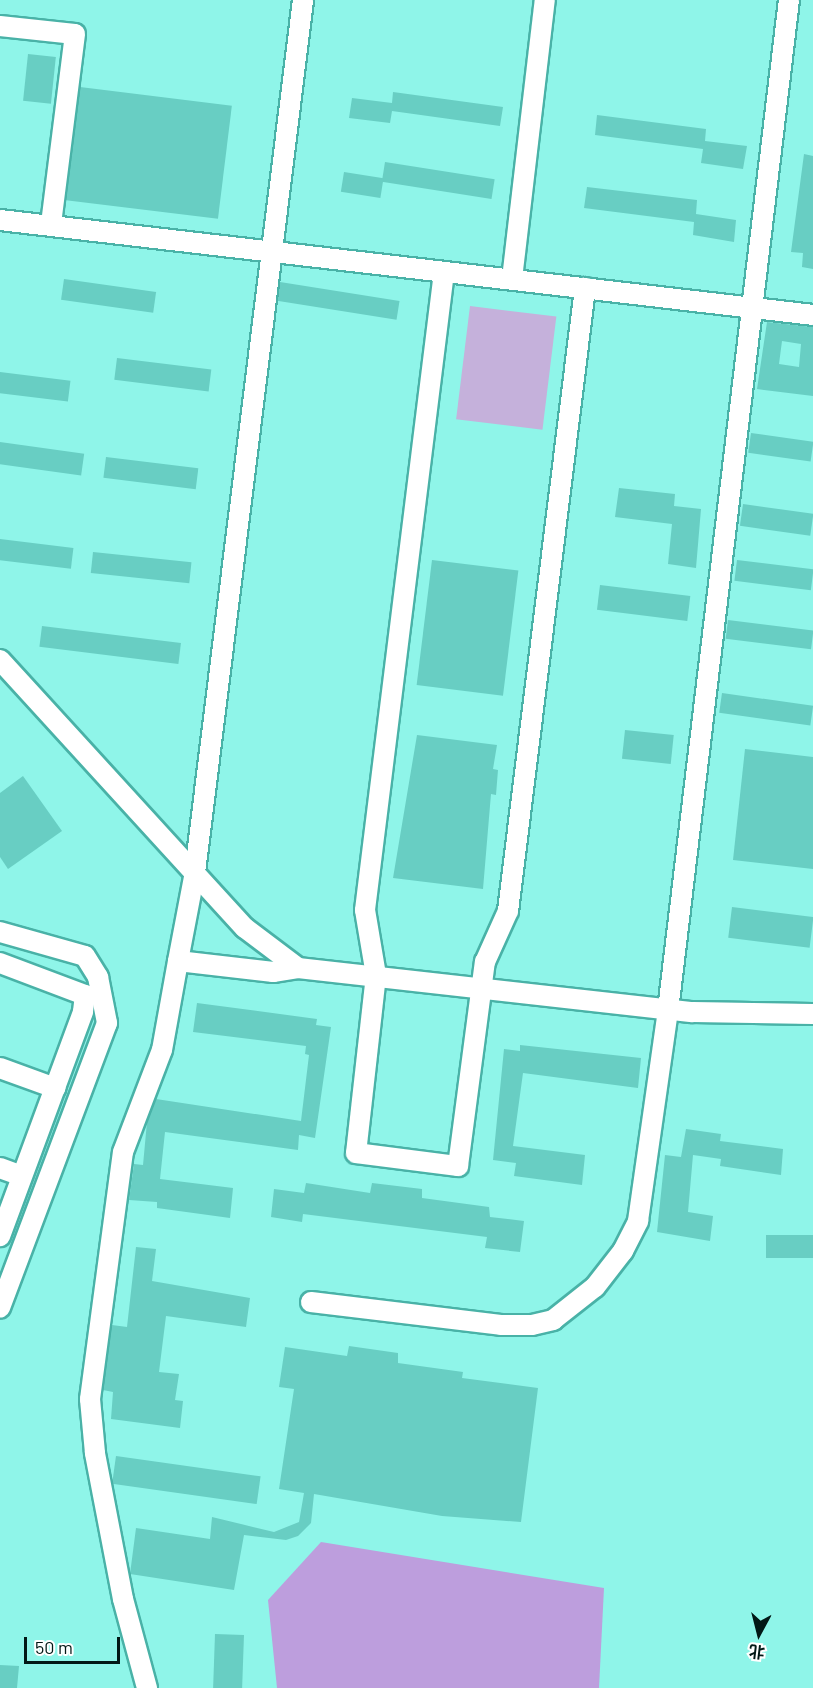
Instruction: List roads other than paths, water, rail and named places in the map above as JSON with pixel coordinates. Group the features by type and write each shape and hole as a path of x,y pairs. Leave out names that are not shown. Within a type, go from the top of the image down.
{"street":[{"path":"147,1688 123,1599 95,1453 91,1382 123,1152 162,1050 195,872 303,0"},
{"path":"512,279 545,0"},
{"path":"311,1302 501,1325 532,1325 553,1320 570,1309 595,1287 623,1251 638,1221 668,1010 789,0"},
{"path":"0,26 75,34 51,225"},
{"path":"0,220 813,315"},
{"path":"444,272 365,910 376,975 356,1153 458,1166 485,962 508,911 585,288"},
{"path":"0,660 245,928 298,968"},
{"path":"0,932 85,956 98,977 107,1023 0,1308"},
{"path":"178,962 273,972 298,968 376,975 668,1010 760,1016 813,1014"},
{"path":"0,963 85,995 83,1012 0,1236"},
{"path":"0,1068 55,1088"},
{"path":"0,1168 22,1176"}]}
